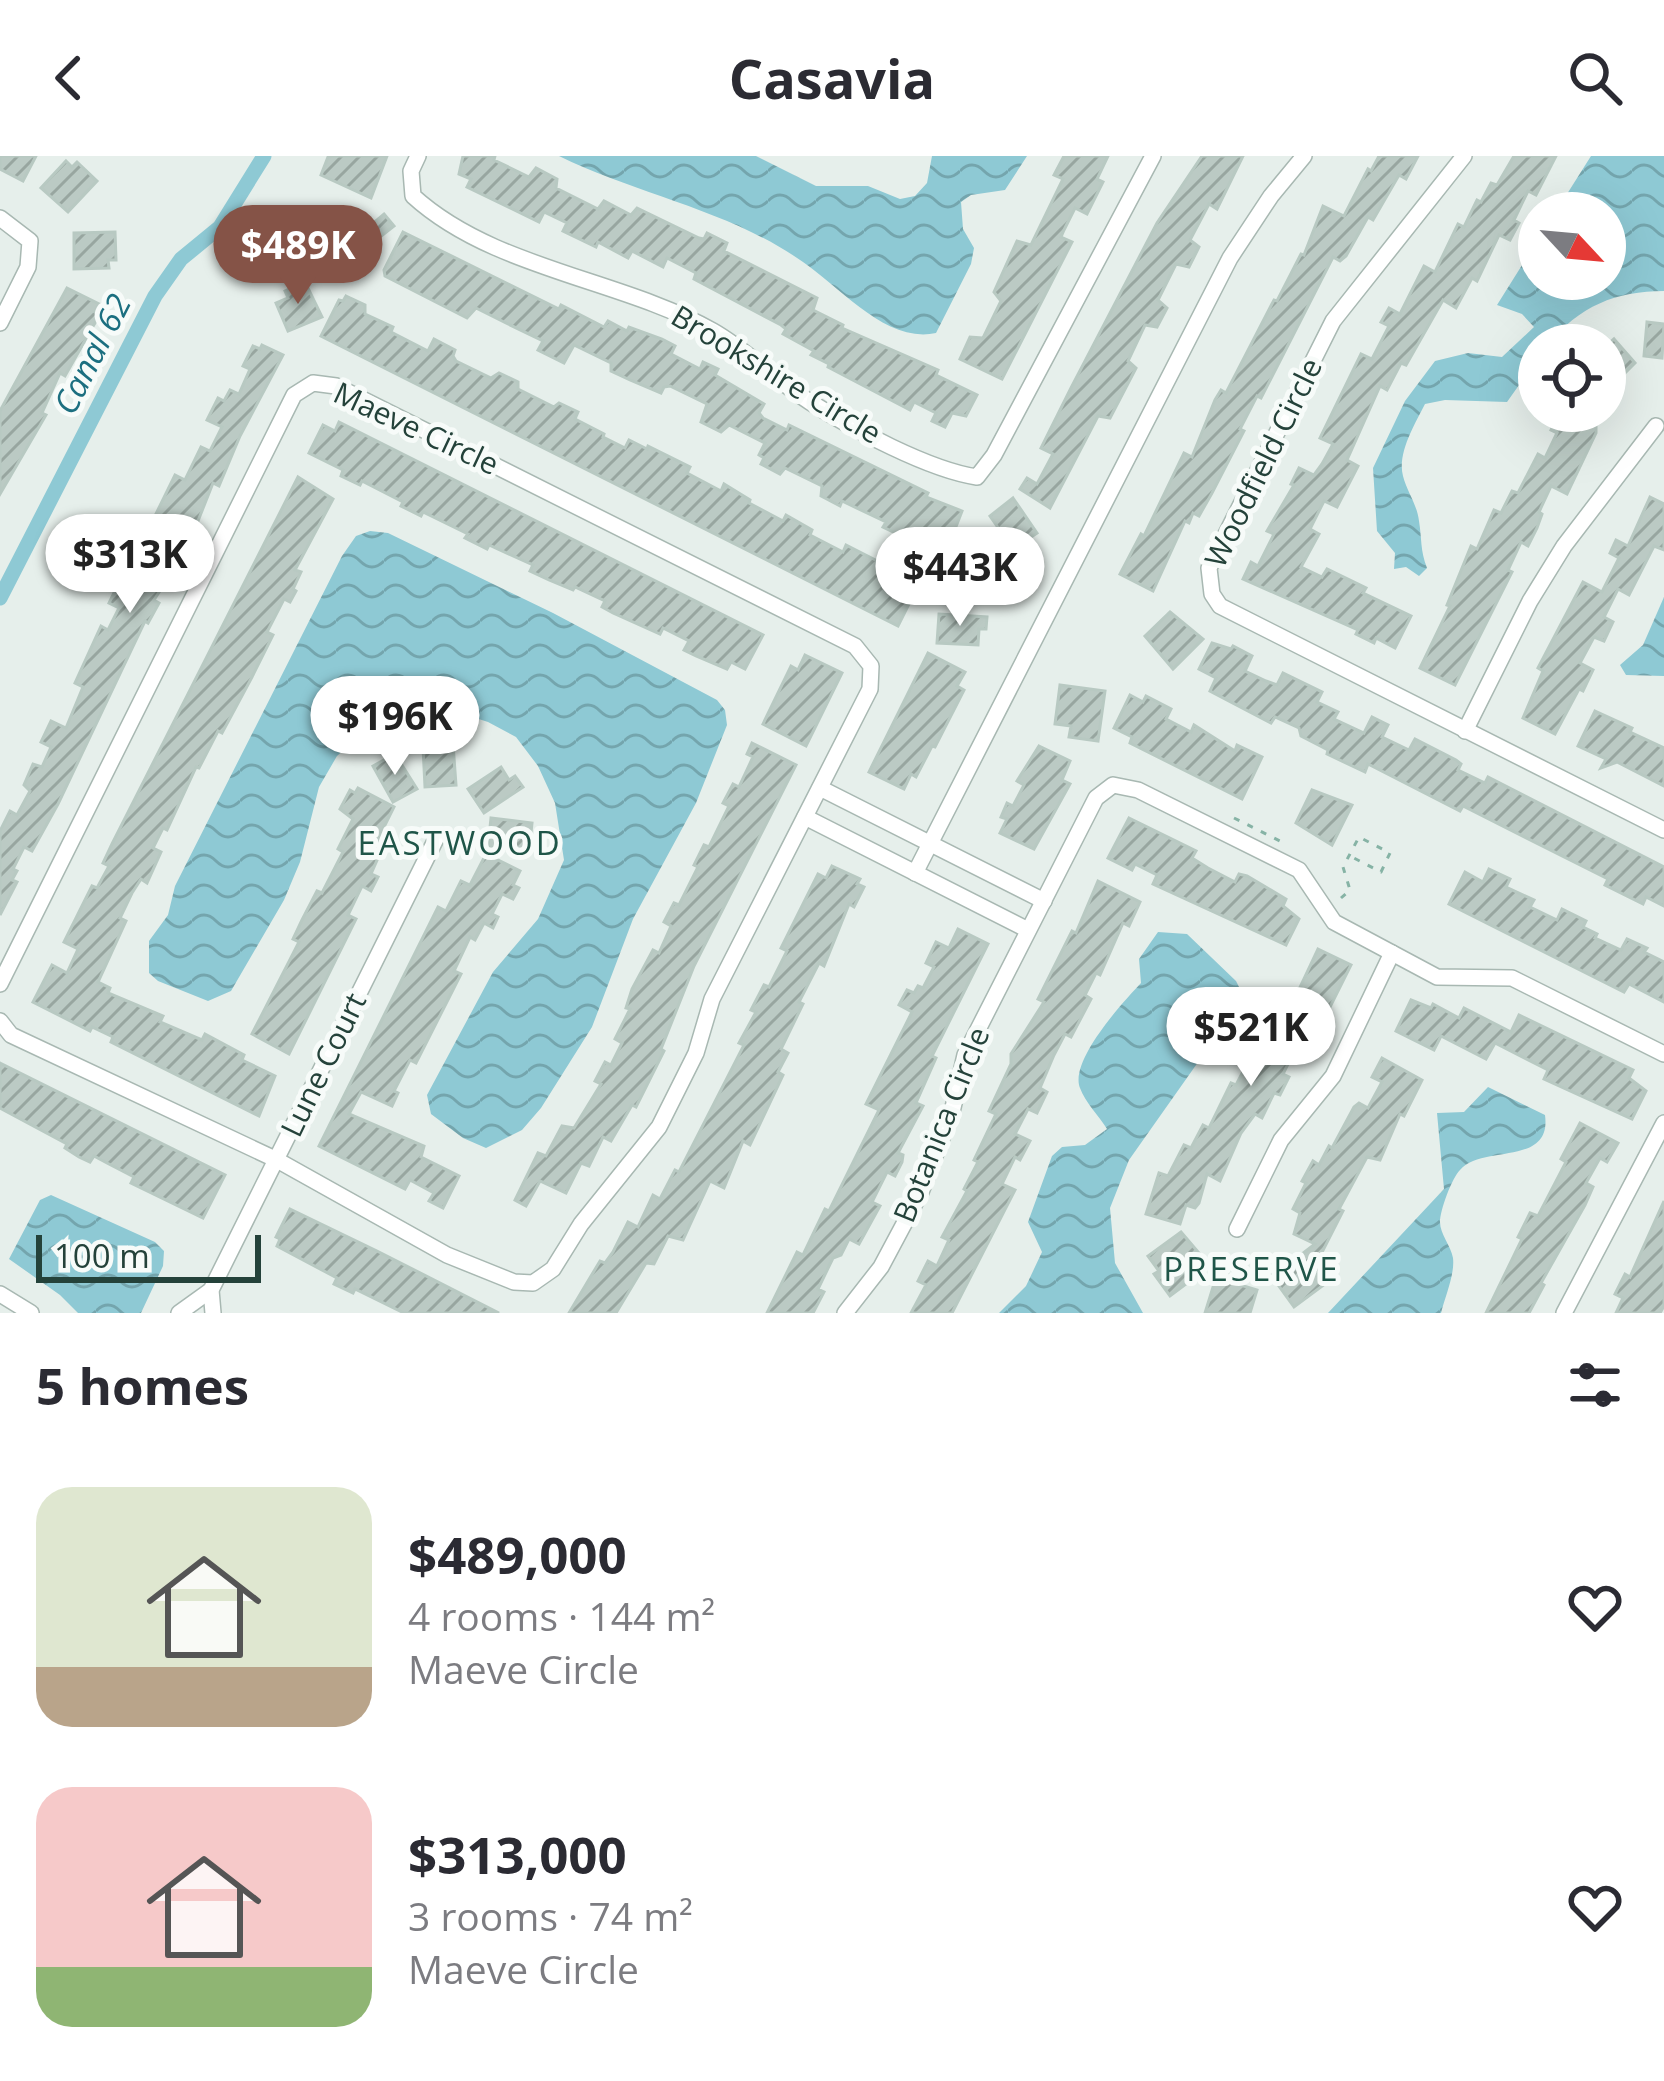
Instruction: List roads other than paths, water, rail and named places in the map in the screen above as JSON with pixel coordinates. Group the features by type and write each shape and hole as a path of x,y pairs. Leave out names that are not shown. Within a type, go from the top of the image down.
{"street":[{"name":"Brookshire Circle","path":"418,156 411,171 413,196 434,215 556,273 649,300 716,332 809,402 948,473 977,477 994,455 1153,156"},
{"path":"915,873 1231,258 1304,156"},
{"name":"Woodfield Circle","path":"1464,156 1333,321 1208,568 1208,578 1220,606 1664,830"},
{"path":"0,218 30,242 28,267 0,323"},
{"name":"Maeve Circle","path":"0,984 294,395 313,383 336,386 855,646 871,666 870,689 712,1000 696,1054 670,1109 629,1168 581,1224 553,1269 533,1282 514,1282 447,1255 277,1160 11,1035 0,1021"},
{"path":"1465,731 1541,583 1656,426"},
{"name":"Botanica Circle","path":"845,1313 880,1267 921,1192 952,1112 965,1055 1096,798 1113,785 1138,790 1299,870 1334,922 1437,976 1512,979 1664,1054"},
{"path":"820,788 1043,901"},
{"path":"806,818 1028,930"},
{"path":"865,847 880,819"},
{"name":"Lune Court","path":"179,1313 211,1289 436,839"},
{"path":"974,903 988,875"},
{"path":"1237,1229 1281,1140 1333,1076 1392,953"},
{"path":"1564,1313 1664,1123"},
{"path":"211,1289 213,1313"},
{"path":"0,1294 32,1313"}],"water":[{"path":"559,156 756,156 816,186 868,186 900,199 915,196 927,183 932,156 1027,156 1005,190 971,195 961,202 963,229 974,248 971,264 936,333 918,334 882,322 803,262 745,229"},
{"path":"1591,156 1664,156 1664,291 1626,295 1626,192 1568,192"},
{"path":"1518,272 1518,300 1608,300 1568,324 1531,324 1522,314 1497,305"},
{"path":"1518,342 1518,387 1507,402 1425,404 1408,439 1402,467 1418,515 1427,568 1419,576 1406,567 1394,569 1395,553 1377,531 1373,468 1405,401 1435,361 1468,353 1502,357"},
{"path":"370,531 388,533 553,613 717,700 725,710 727,725 696,803 633,919 592,1027 522,1130 486,1148 431,1114 427,1095 493,972 538,919 564,860 555,803 538,766 516,737 488,722 457,712 401,716 360,735 337,756 319,787 300,862 284,900 231,991 208,1001 149,973 149,941 168,915 175,886 342,556 356,536"},
{"path":"1664,597 1664,676 1626,675 1620,665 1643,645"},
{"path":"1158,932 1187,934 1236,981 1244,997 1129,1160 1110,1208 1115,1263 1143,1313 999,1313 1026,1286 1042,1252 1028,1222 1052,1156 1062,1147 1085,1145 1107,1129 1080,1088 1082,1063 1100,1032 1141,983 1139,959"},
{"path":"1488,1087 1545,1115 1544,1131 1527,1148 1470,1162 1454,1180 1440,1222 1453,1264 1441,1313 1328,1313 1444,1189 1437,1113 1464,1112"},
{"path":"51,1195 155,1242 164,1251 163,1266 141,1313 78,1313 9,1259 40,1200"}],"waterway":[{"name":"Canal 62","path":"0,598 155,296 181,259 220,227 264,156"}],"district":[{"name":"EASTWOOD","path":"460,843"},
{"name":"PRESERVE","path":"1252,1269"}]}
